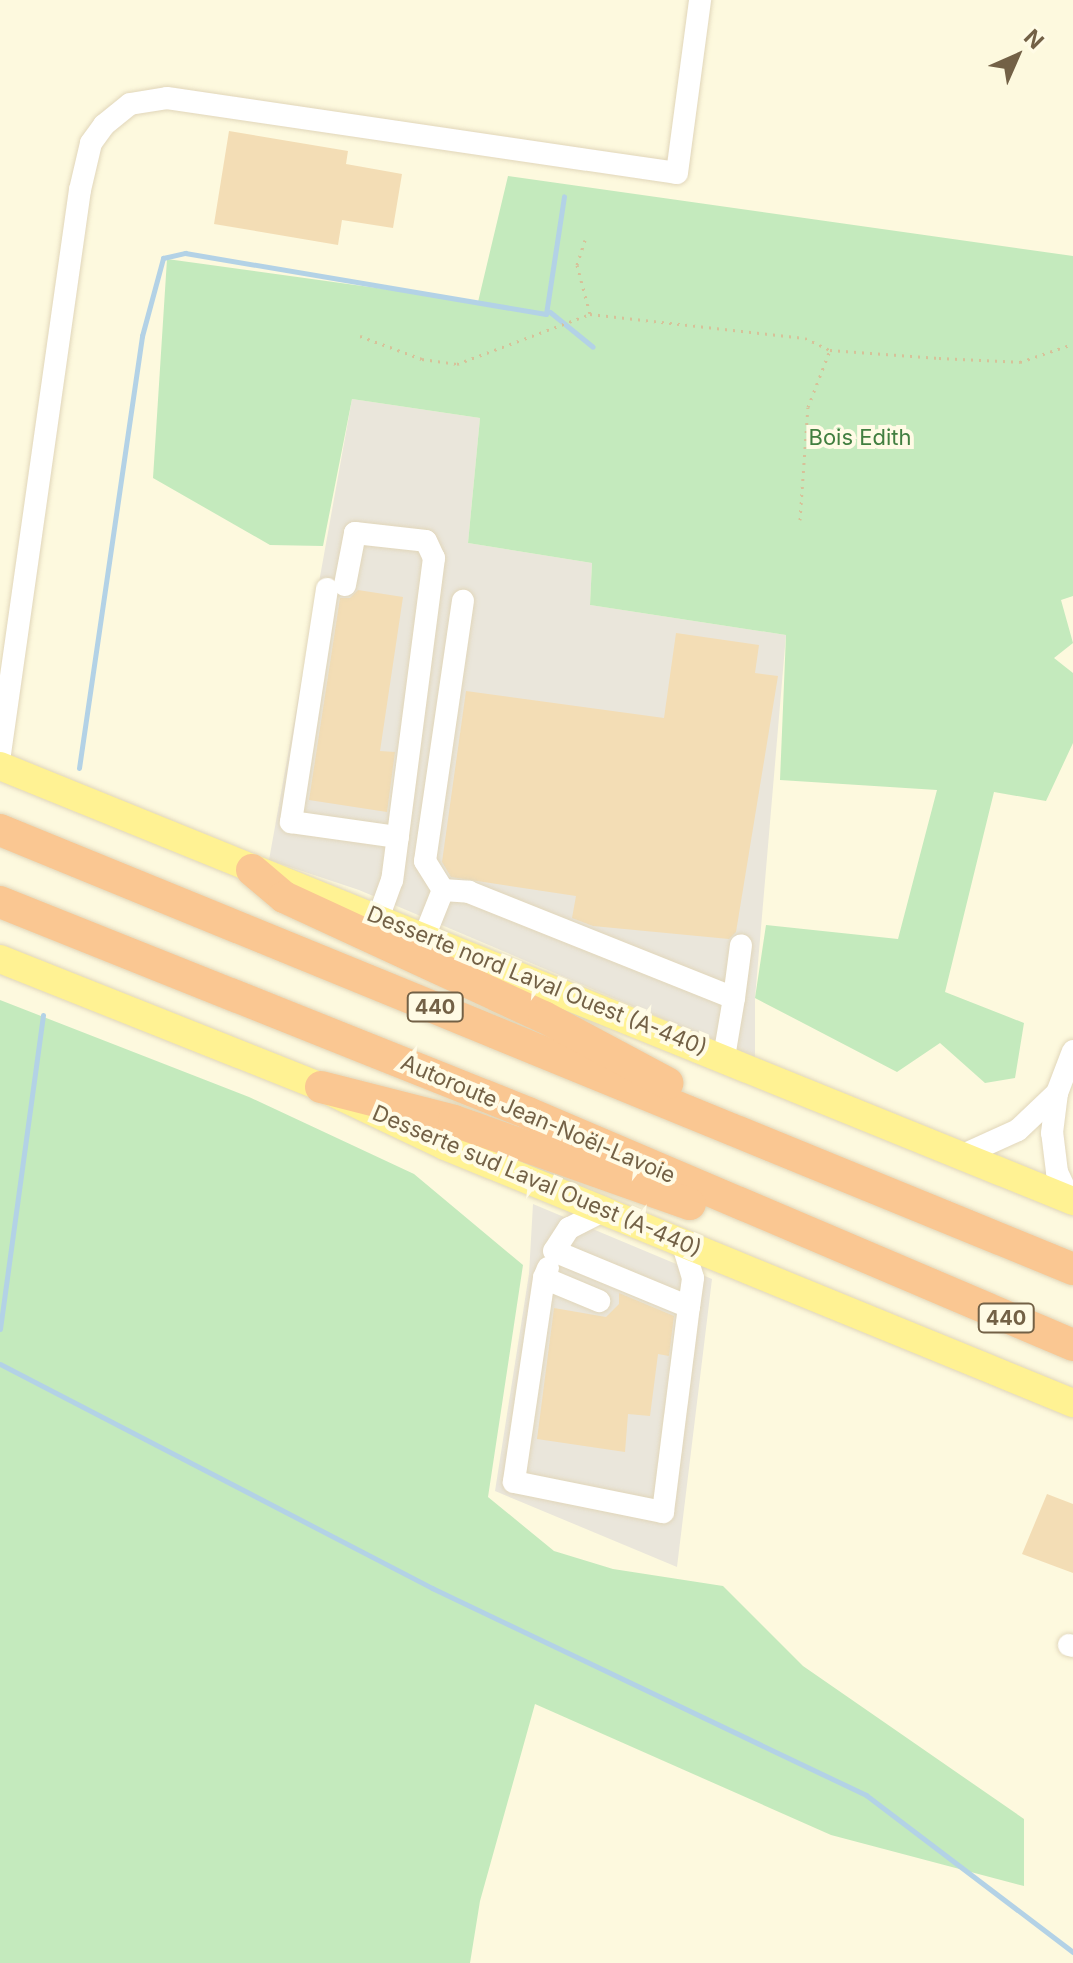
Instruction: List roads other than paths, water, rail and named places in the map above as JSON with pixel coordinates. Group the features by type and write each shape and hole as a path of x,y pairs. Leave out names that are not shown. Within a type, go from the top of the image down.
{"highway":[{"name":"440","path":"0,830 1073,1269"},
{"path":"252,870 284,897 544,1017 817,1164"},
{"name":"Autoroute Jean-Noël-Lavoie","path":"0,902 528,1113 1073,1345"},
{"path":"321,1087 454,1121 939,1290"}],"main road":[{"name":"Desserte nord Laval Ouest (A-440)","path":"0,766 252,870 379,916 1072,1200"},
{"name":"Desserte sud Laval Ouest (A-440)","path":"0,959 321,1087 445,1146 1073,1403"}],"street":[{"path":"0,754 82,181 91,143 111,116 144,100 167,98 677,173 700,0"},
{"path":"379,916 392,880 398,837 434,558 426,541 355,533 336,587 291,822 398,837"},
{"path":"443,890 425,861 463,601"},
{"path":"425,935 443,890"},
{"path":"443,890 469,892 734,998"},
{"path":"724,1057 741,945"},
{"path":"1072,1200 1053,1150 1057,1093 1073,1051"},
{"path":"963,1155 1018,1130 1057,1093"},
{"path":"603,1211 569,1228 554,1251 544,1278 514,1482 663,1512 693,1278 682,1243"},
{"path":"554,1251 689,1307"},
{"path":"544,1278 599,1301"}],"waterway":[{"path":"79,768 142,336 163,258 185,253 546,314 564,196"},
{"path":"550,312 593,347"},
{"path":"0,1329 43,1015"},
{"path":"0,1364 432,1588 866,1795 1073,1952"}],"park label":[{"name":"Bois Edith","path":"860,438"}]}
